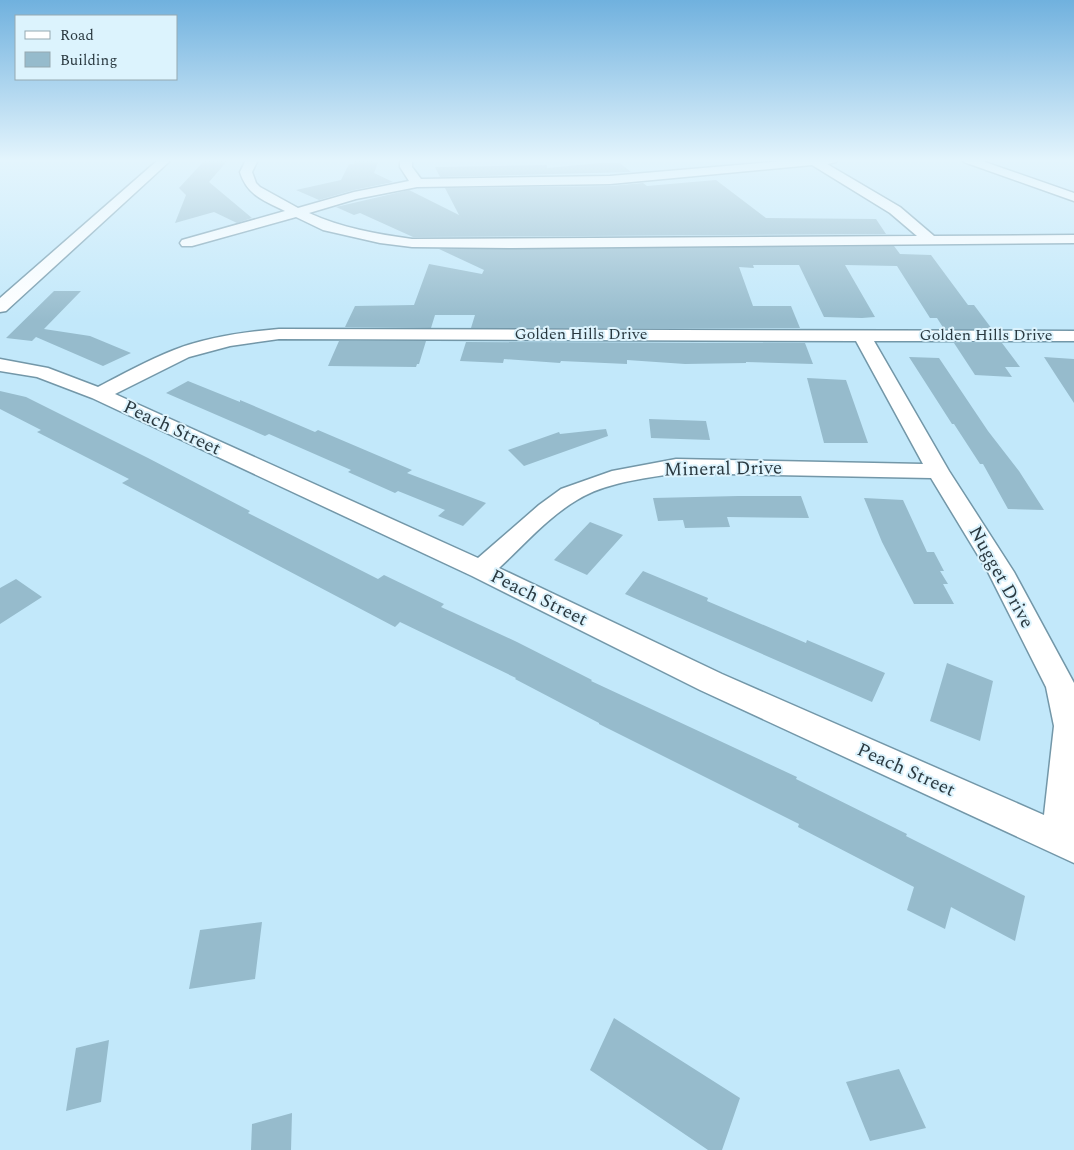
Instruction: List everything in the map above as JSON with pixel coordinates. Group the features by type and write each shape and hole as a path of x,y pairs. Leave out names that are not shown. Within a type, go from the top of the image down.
{"street":[{"path":"0,307 105,214"},
{"path":"187,243 290,214"},
{"path":"300,214 328,227 349,233 380,239 420,243 1074,239"},
{"path":"899,214 930,240"},
{"name":"Golden Hills Drive","path":"99,394 181,354 244,338 279,334 1074,336"},
{"name":"Nugget Drive","path":"862,335 938,471 1000,572 1061,687 1070,726 1067,842"},
{"name":"Peach Street","path":"0,364 41,372 99,394 481,570 711,682 1067,842"},
{"name":"Mineral Drive","path":"481,570 547,510 570,494 612,478 676,466 938,471"}],"building":[{"path":"179,214 208,214 175,223"},
{"path":"217,214 247,214 252,218 237,223"},
{"path":"361,214 459,215 458,214 760,214 766,218 876,219 886,234 413,237"},
{"path":"894,246 900,254 931,255 968,305 974,305 992,329 944,329 937,318 930,318 897,266 845,265 875,317 824,317 799,265 753,265 754,268 739,267 753,306 791,306 800,328 471,328 475,315 435,315 431,328 345,327 355,306 414,305 429,264 482,274 484,270 439,249"},
{"path":"54,291 81,291 44,329 90,336 131,353 103,366 36,337 32,341 6,338"},
{"path":"339,341 426,341 419,364 416,367 328,366"},
{"path":"466,342 805,343 813,364 746,362 685,364 627,360 627,364 561,361 560,363 504,359 503,363 460,361"},
{"path":"954,343 1002,343 1020,367 1005,367 1012,377 975,375"},
{"path":"909,357 939,358 988,431 1019,471 1044,510 1008,509 983,464 980,464 954,424 952,424"},
{"path":"1044,357 1074,359 1074,403 1055,374"},
{"path":"807,378 846,380 868,443 824,443"},
{"path":"188,381 240,402 240,400 315,432 318,430 412,470 407,473 486,503 463,526 438,516 445,510 398,491 395,493 348,472 351,470 269,434 265,436 166,393"},
{"path":"0,391 26,397 148,458 250,511 248,513 378,579 384,575 444,604 441,607 517,642 591,681 797,777 796,779 907,834 906,836 1025,896 1015,941 951,907 945,929 907,910 914,887 798,827 799,824 599,724 516,678 400,622 395,627 122,483 129,479 37,432 41,430 0,409"},
{"path":"649,419 706,421 710,440 651,438"},
{"path":"606,429 608,436 524,466 508,450 559,432 560,434"},
{"path":"801,496 809,518 727,517 730,527 685,528 683,520 658,521 653,498"},
{"path":"864,498 903,500 927,552 934,552 944,571 940,571 948,584 943,584 954,604 914,604 882,542"},
{"path":"590,522 623,535 587,575 554,560"},
{"path":"643,571 708,598 707,601 806,643 807,640 885,673 872,702 625,594"},
{"path":"16,579 42,597 0,624 0,588"},
{"path":"947,663 993,681 980,741 930,721"},
{"path":"262,922 255,979 189,989 200,930"},
{"path":"614,1018 740,1098 722,1150 708,1150 590,1070"},
{"path":"109,1040 101,1102 66,1111 76,1048"},
{"path":"899,1069 926,1128 870,1141 846,1082"},
{"path":"292,1113 291,1150 251,1150 252,1124"}]}
